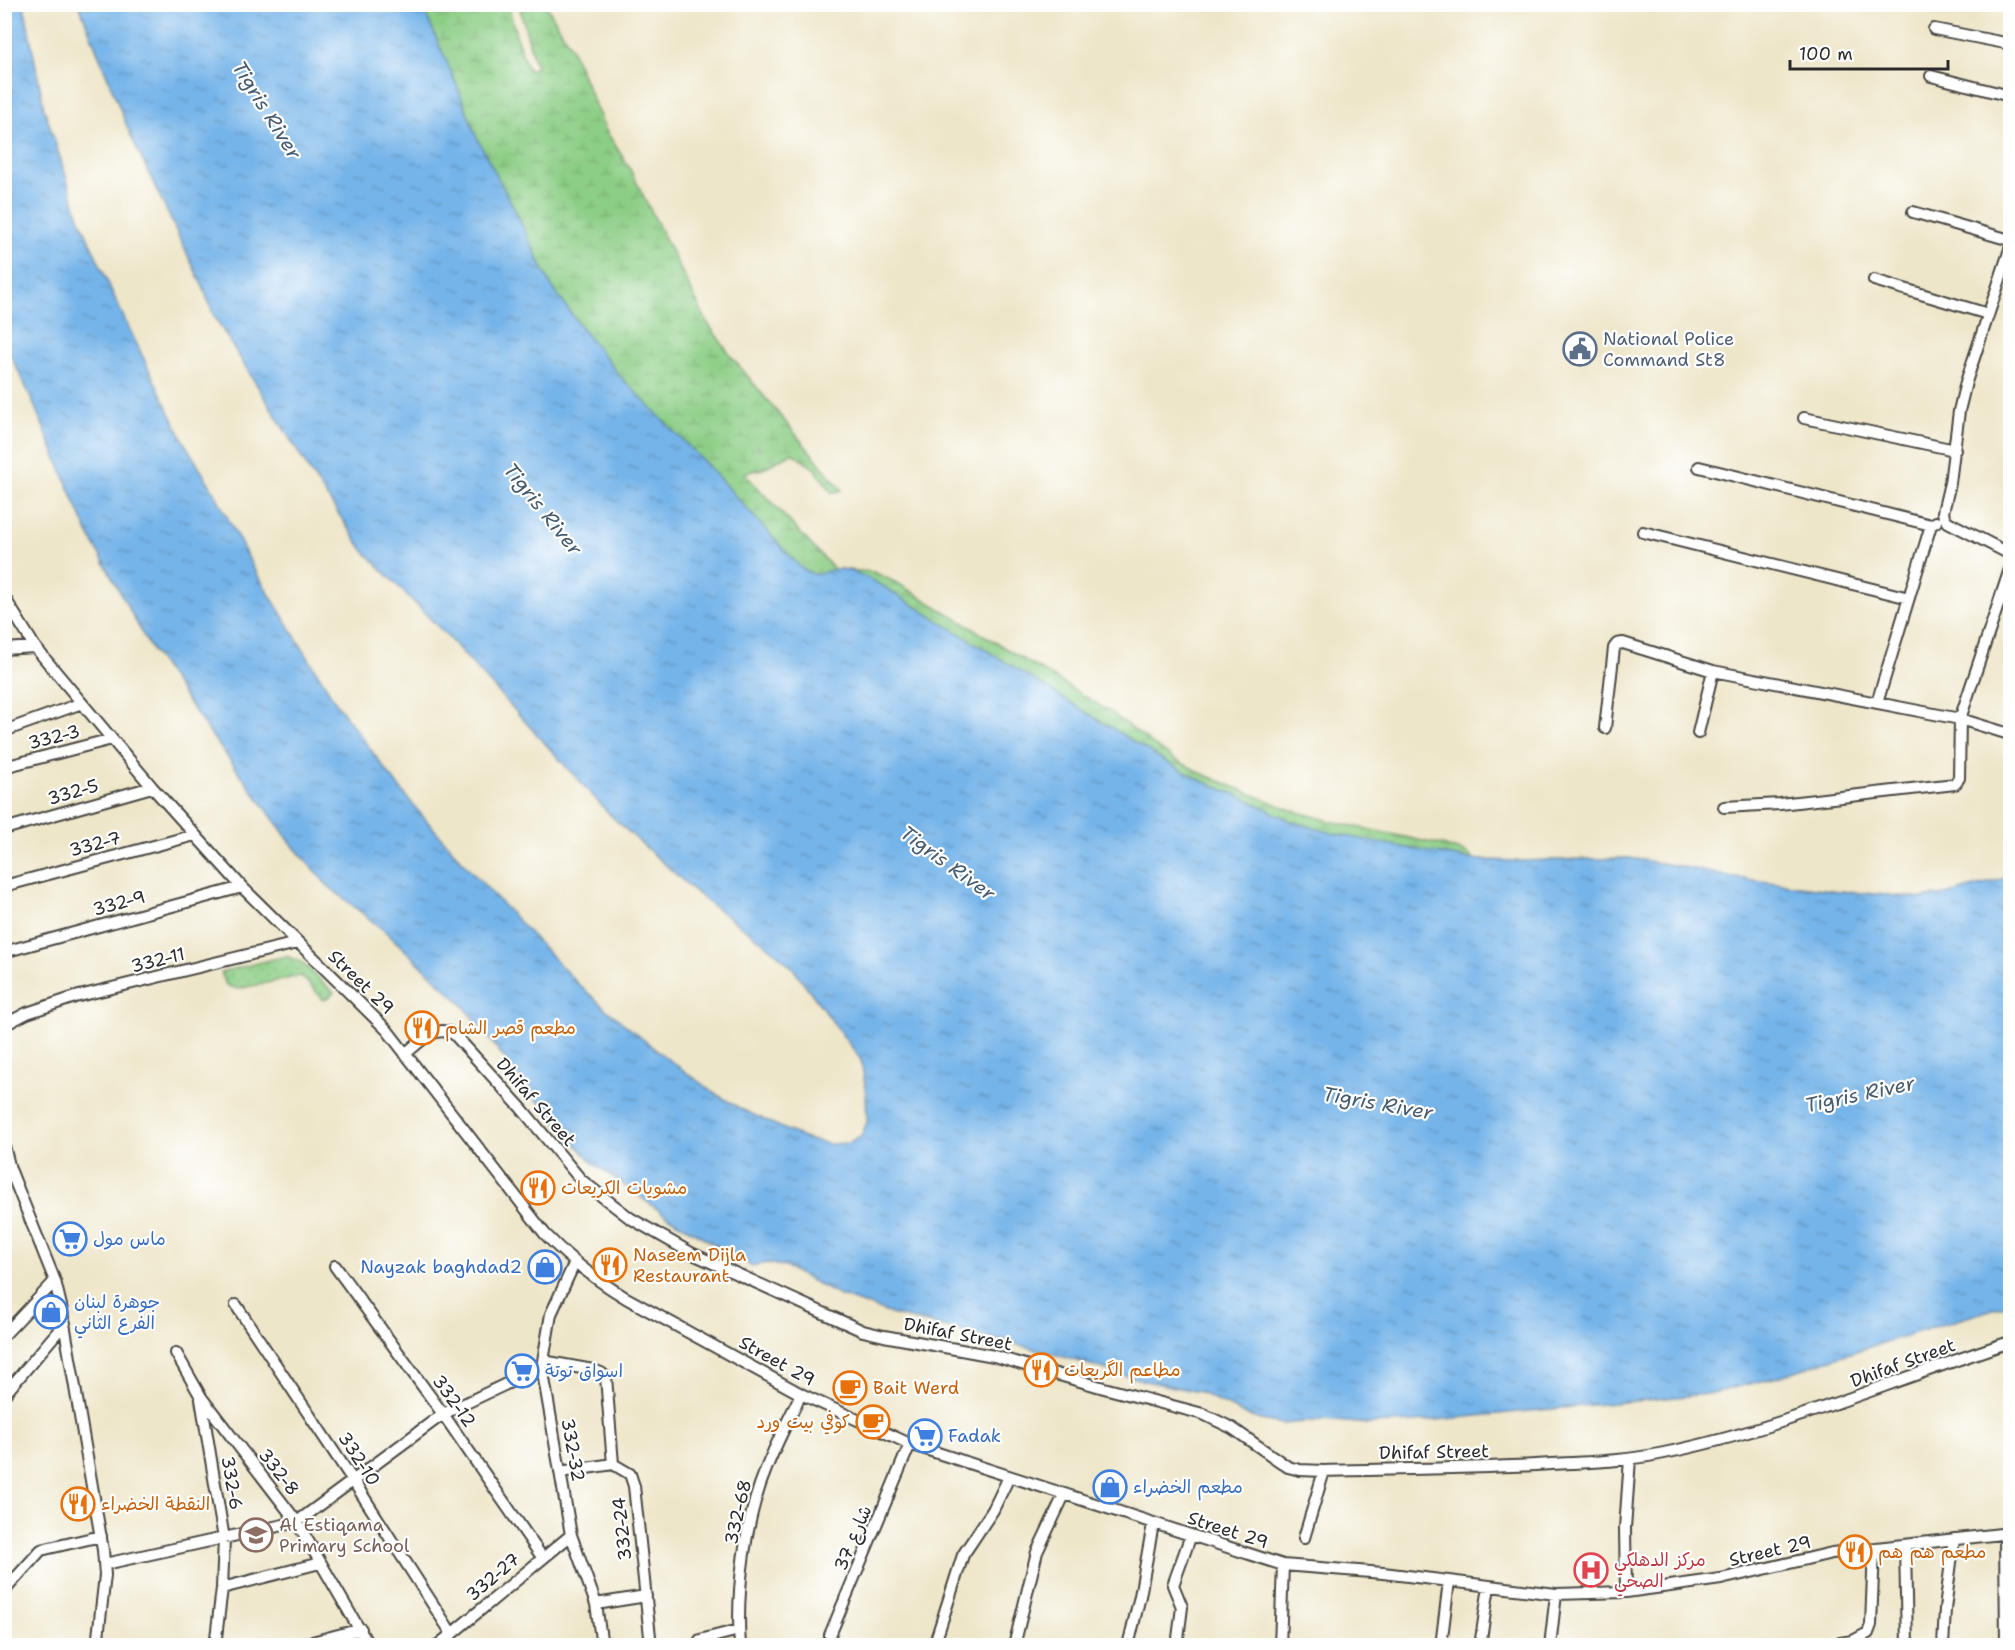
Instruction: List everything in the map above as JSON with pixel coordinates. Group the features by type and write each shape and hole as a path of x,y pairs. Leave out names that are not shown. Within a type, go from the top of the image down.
{"street":[{"path":"1934,29 2010,44"},
{"path":"1931,76 2010,96"},
{"path":"1913,212 2010,240"},
{"path":"1877,703 1931,525 1944,517 1959,411 1966,382 2010,249"},
{"path":"1874,280 1988,314"},
{"path":"1804,418 1954,450"},
{"path":"1699,467 1931,525"},
{"path":"1944,517 1962,530 2010,554"},
{"path":"1643,532 1909,598"},
{"path":"1724,807 1780,804 1955,783 1959,778 1960,719 2010,569"},
{"name":"Street 29","path":"4,597 35,647 152,787 242,887 297,943 375,1016 545,1234 575,1262 626,1298 801,1394 910,1444 1283,1565 1383,1573 1556,1593 1626,1592 1721,1580 1832,1553 2008,1533"},
{"path":"1605,728 1614,648 1617,644 1623,644 1713,671 1960,719 2009,734"},
{"path":"4,649 35,647"},
{"path":"1698,733 1713,671"},
{"path":"4,730 82,704"},
{"name":"332-3","path":"4,767 112,740"},
{"name":"332-5","path":"4,829 152,787"},
{"name":"332-7","path":"4,886 195,835"},
{"name":"332-9","path":"4,952 242,887"},
{"name":"332-11","path":"4,1018 75,997 297,943"},
{"name":"332-11","path":"4,1025 27,1013"},
{"name":"Dhifaf Street","path":"405,1054 438,1030 446,1030 454,1034 522,1109 581,1180 630,1218 693,1254 863,1331 994,1356 1203,1414 1232,1428 1288,1467 1300,1470 1522,1466 1630,1459 1690,1448 1819,1410 2010,1342"},
{"path":"4,1146 8,1166"},
{"path":"4,1156 55,1281 65,1323 105,1564 97,1646"},
{"name":"332-32","path":"575,1262 551,1314 542,1364 571,1535 596,1604 602,1646"},
{"name":"332-12","path":"335,1266 443,1414 542,1557"},
{"path":"4,1335 55,1281"},
{"name":"332-10","path":"236,1305 452,1634"},
{"path":"4,1395 65,1323"},
{"name":"332-8","path":"176,1353 201,1397 297,1522 369,1646"},
{"path":"105,1564 297,1522 352,1479 443,1414 542,1364 593,1370 606,1377 613,1464 560,1472"},
{"name":"332-68","path":"740,1646 738,1607 748,1528 765,1470 801,1394"},
{"name":"332-6","path":"201,1397 224,1539 222,1588 215,1646"},
{"name":"شارع 37","path":"830,1646 830,1635 910,1444"},
{"path":"1626,1592 1625,1528 1630,1459"},
{"name":"332-24","path":"613,1464 630,1474 632,1480 651,1646"},
{"path":"1304,1538 1324,1471"},
{"path":"934,1646 963,1555 993,1510 1009,1477"},
{"path":"1014,1646 1037,1552 1064,1495"},
{"path":"1128,1646 1153,1524"},
{"path":"2006,1646 2008,1533"},
{"name":"332-27","path":"437,1646 571,1535"},
{"path":"1177,1646 1182,1607 1173,1585 1191,1535"},
{"path":"4,1591 41,1550 101,1536"},
{"path":"1943,1646 1954,1539"},
{"path":"1905,1545 1907,1646"},
{"path":"1839,1646 1840,1643 1852,1641 1868,1633 1871,1625 1874,1549"},
{"path":"222,1588 320,1563"},
{"path":"1280,1646 1283,1565"},
{"path":"1441,1646 1449,1581"},
{"path":"1480,1646 1489,1586"},
{"path":"1550,1646 1556,1593"},
{"path":"596,1604 646,1596"},
{"path":"297,1646 361,1629"},
{"path":"697,1646 700,1641 739,1630"}],"green space":[{"path":"412,5 508,5 528,70 536,68 519,5 546,5 570,45 606,131 629,167 707,322 730,355 842,490 832,493 815,469 792,453 762,469 744,473 834,569 874,572 901,585 1109,711 1176,760 1205,775 1291,810 1334,822 1442,845 1467,853 1474,860 1629,858 1735,878 1839,891 1922,898 1946,895 2010,877 1948,907 1467,883 1233,802 846,611 689,472 537,269"},
{"path":"286,956 301,962 334,993 324,1000 301,976 237,989 226,985 221,972"}],"water":[{"name":"Tigris River","path":"5,4 24,5 44,108 79,217 117,303 184,442 216,495 255,571 336,703 414,806 469,869 576,982 664,1056 716,1094 741,1109 806,1139 829,1144 850,1143 861,1136 867,1122 866,1091 861,1060 792,967 767,945 702,898 611,816 448,637 363,550 313,476 214,316 203,287 130,134 79,5 422,5 477,138 550,284 620,376 711,469 799,566 812,574 833,569 845,570 881,585 1165,761 1204,782 1247,799 1291,821 1332,833 1474,860 1629,858 1735,878 1839,891 1922,898 1946,895 2010,877 2010,1304 1778,1377 1708,1394 1414,1422 1369,1424 1323,1420 1282,1424 1246,1415 1200,1392 1145,1381 1040,1350 894,1315 838,1295 786,1267 767,1263 751,1266 667,1216 592,1162 540,1104 463,1005 387,933 327,885 294,847 149,646 87,531 32,400 5,343"}],"place":[{"name":"National Police Command St8","path":"1580,349"},
{"name":"مطعم قصر الشام","path":"422,1028"},
{"name":"مشويات الكريعات","path":"538,1188"},
{"name":"ماس مول","path":"70,1239"},
{"name":"Naseem Dijla Restaurant","path":"610,1265"},
{"name":"Nayzak baghdad2","path":"545,1267"},
{"name":"جوهرة لبنان الفرع الثاني","path":"51,1312"},
{"name":"مطاعم الگريعات","path":"1041,1370"},
{"name":"اسواق توتة","path":"522,1371"},
{"name":"Bait Werd","path":"850,1388"},
{"name":"كوفي بيت ورد","path":"873,1422"},
{"name":"Fadak","path":"925,1436"},
{"name":"مطعم الخضراء","path":"1110,1487"},
{"name":"النقطة الخضراء","path":"78,1504"},
{"name":"Al Estiqama Primary School","path":"256,1535"},
{"name":"مطعم هم هم","path":"1855,1552"},
{"name":"مركز الدهلكي الصحي","path":"1591,1570"}]}
